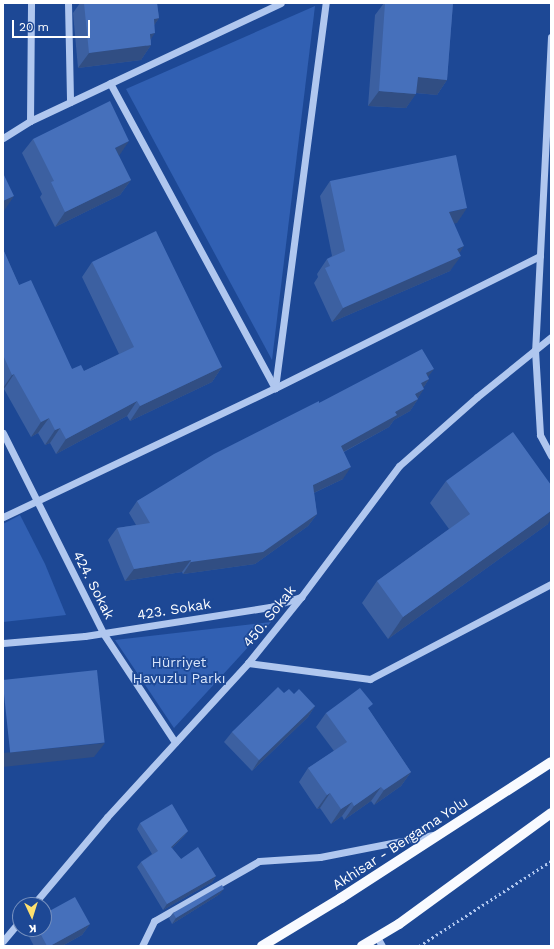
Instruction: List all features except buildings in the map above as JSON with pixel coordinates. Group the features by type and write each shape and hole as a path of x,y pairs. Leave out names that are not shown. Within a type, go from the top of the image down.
{"main road":[{"name":"Akhisar - Bergama Yolu","path":"262,946 551,762"},
{"path":"362,946 398,924 551,813"}],"street":[{"path":"30,121 31,3"},
{"path":"68,3 70,102"},
{"path":"3,138 30,121 281,3"},
{"path":"275,388 326,3"},
{"path":"551,37 535,350 540,435 551,456"},
{"path":"110,83 275,388"},
{"path":"3,517 275,388 540,256"},
{"name":"450. Sokak","path":"40,897 107,817 248,662 301,597 399,466 476,397 551,337"},
{"name":"424. Sokak","path":"3,433 103,633 175,742"},
{"path":"248,662 370,679 551,584"},
{"name":"423. Sokak","path":"3,643 103,633 270,607 301,597"},
{"path":"142,946 154,920 259,861 320,857 441,833"},
{"path":"3,941 12,930"},
{"path":"377,937 382,946"}],"path":[{"path":"419,946 551,862"}],"green space":[{"path":"315,6 272,360 126,89"},
{"path":"20,515 45,564 66,615 3,622 3,524"},
{"name":"Hürriyet Havuzlu Parkı","path":"271,622 174,728 115,640"}]}
